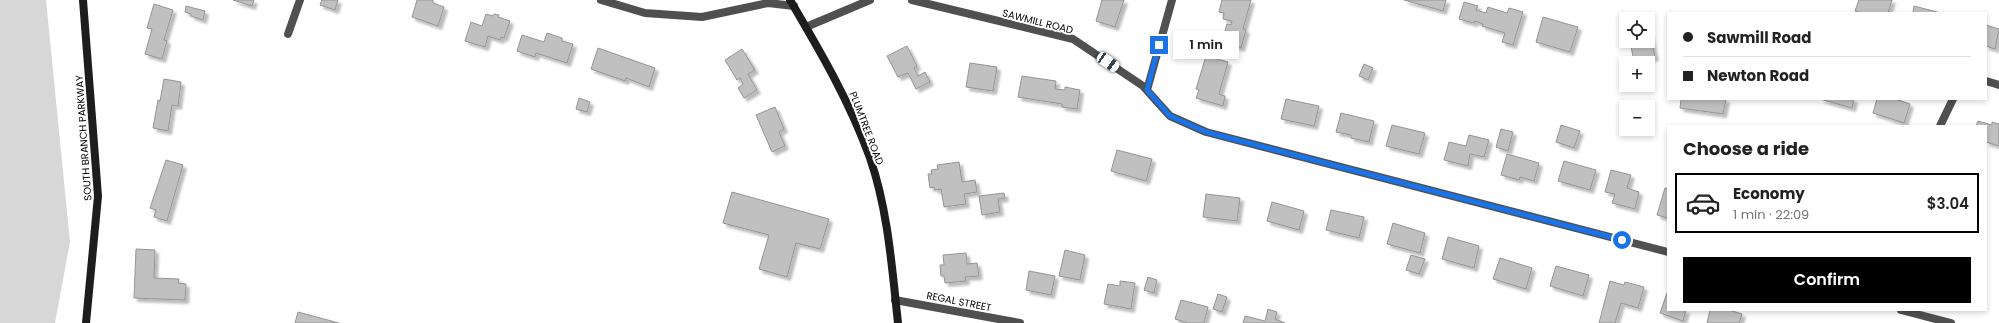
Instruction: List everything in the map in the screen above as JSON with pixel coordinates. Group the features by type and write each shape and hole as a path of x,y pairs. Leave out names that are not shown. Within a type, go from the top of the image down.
{"street":[{"name":"SOUTH BRANCH PARKWAY","path":"83,0 98,196 87,323"},
{"path":"288,34 300,0"},
{"path":"601,0 645,13 702,16 768,3 792,3"},
{"path":"806,27 870,0"},
{"name":"SAWMILL ROAD","path":"912,0 1073,40 1143,86 1170,116 1206,132 1667,252"},
{"path":"1147,90 1172,0"},
{"name":"PLUMTREE ROAD","path":"792,3 842,92 870,159 884,214 898,323"},
{"path":"1987,81 1999,85"},
{"path":"1940,125 1952,100"},
{"name":"REGAL STREET","path":"895,300 1020,323"},
{"path":"1905,311 1951,323"}],"shaded area":[{"path":"0,0 46,0 70,242 55,323 0,323"}],"building":[{"path":"233,0 254,0 252,6"},
{"path":"322,0 338,0 335,10 320,5"},
{"path":"417,0 433,0 433,3 444,7 438,26 412,17"},
{"path":"1102,0 1124,0 1115,27 1096,21"},
{"path":"1222,0 1251,0 1243,29 1246,30 1241,48 1224,43 1226,35 1224,34 1227,24 1231,25 1232,21 1223,19 1224,13 1219,12"},
{"path":"1404,0 1446,0 1443,11"},
{"path":"1859,0 1892,0 1888,12 1855,11"},
{"path":"1464,2 1478,6 1476,10 1486,13 1488,7 1507,13 1509,8 1523,12 1513,45 1502,42 1505,33 1482,26 1483,24 1475,21 1474,23 1459,19"},
{"path":"154,4 173,10 164,40 167,41 162,59 145,54 152,29 147,28"},
{"path":"186,6 205,11 203,20 191,16 191,14 185,12"},
{"path":"1914,6 1937,12 1913,12"},
{"path":"486,14 493,16 494,14 499,15 498,17 510,21 504,38 501,37 500,40 488,36 485,47 465,41 471,22 482,26"},
{"path":"1543,17 1578,27 1570,52 1536,42"},
{"path":"1987,25 1999,29 1995,49 1987,46"},
{"path":"547,33 562,38 562,41 573,44 567,63 536,53 535,57 517,51 522,35 544,42"},
{"path":"907,46 917,66 914,68 918,76 925,72 930,82 916,89 908,73 898,77 887,56"},
{"path":"598,48 655,68 649,87 626,78 625,81 591,69"},
{"path":"1631,48 1653,48 1655,56 1633,56"},
{"path":"742,49 755,70 748,74 757,90 744,98 738,88 743,84 740,78 737,80 725,60"},
{"path":"1206,56 1228,62 1219,94 1225,96 1223,106 1196,98 1199,90 1196,89"},
{"path":"970,63 997,67 993,91 966,87"},
{"path":"1364,64 1373,68 1368,80 1359,76"},
{"path":"1022,76 1056,81 1055,89 1065,90 1065,87 1080,90 1077,109 1062,107 1062,104 1018,97"},
{"path":"164,79 181,82 178,106 172,105 168,131 153,128 158,100 160,101"},
{"path":"579,98 590,102 587,112 576,109"},
{"path":"1286,99 1319,106 1314,126 1281,119"},
{"path":"1681,100 1726,100 1723,114 1680,108"},
{"path":"1824,100 1854,100 1852,108"},
{"path":"1877,100 1898,100 1910,104 1904,123 1873,113"},
{"path":"775,107 784,129 779,132 785,146 772,152 756,115"},
{"path":"1341,113 1374,121 1369,142 1351,138 1351,135 1336,132"},
{"path":"1978,121 1992,125 1992,122 1999,124 1999,146 1987,142 1987,125 1976,125"},
{"path":"1392,125 1425,133 1419,154 1386,146"},
{"path":"1561,125 1580,131 1574,148 1556,142"},
{"path":"1501,129 1513,132 1508,151 1496,147"},
{"path":"1469,135 1489,140 1484,157 1470,154 1468,166 1444,160 1449,142 1466,146"},
{"path":"1117,150 1152,159 1146,181 1111,171"},
{"path":"1507,154 1539,163 1534,181 1520,177 1519,180 1501,175"},
{"path":"166,160 183,165 167,221 154,217 156,210 150,208"},
{"path":"1564,161 1596,170 1590,190 1558,181"},
{"path":"959,162 962,182 975,180 977,192 964,194 966,204 944,207 941,189 935,190 934,187 930,188 928,174 932,174 931,170 938,169 937,165"},
{"path":"1611,170 1631,175 1627,188 1639,192 1635,209 1612,203 1615,194 1605,192"},
{"path":"1665,188 1667,189 1667,218 1657,215"},
{"path":"732,192 829,219 820,249 796,243 787,277 759,269 769,235 723,223"},
{"path":"1004,193 1005,198 998,199 1000,212 982,215 979,196"},
{"path":"1206,194 1240,198 1237,221 1203,217"},
{"path":"1272,202 1304,211 1299,230 1267,221"},
{"path":"1331,210 1364,217 1359,238 1326,230"},
{"path":"1393,223 1425,233 1420,253 1387,244"},
{"path":"1448,237 1479,246 1474,268 1442,259"},
{"path":"136,249 155,250 154,278 179,279 178,283 186,284 185,300 134,298"},
{"path":"1065,250 1085,255 1080,280 1059,276"},
{"path":"966,253 967,264 977,263 979,276 965,277 966,281 945,283 944,276 941,276 940,265 944,265 943,255"},
{"path":"1411,255 1425,259 1419,274 1406,270"},
{"path":"1500,258 1532,268 1526,289 1493,279"},
{"path":"1556,266 1589,275 1583,296 1550,286"},
{"path":"1029,271 1055,276 1051,295 1026,290"},
{"path":"1148,277 1157,280 1154,293 1144,290"},
{"path":"1120,281 1135,283 1131,309 1104,304 1108,284 1120,286"},
{"path":"1610,281 1624,285 1625,282 1644,287 1638,308 1621,303 1615,323 1599,323"},
{"path":"1667,293 1667,311 1686,311 1683,321 1660,313"},
{"path":"1218,294 1227,297 1222,312 1213,309"},
{"path":"1181,300 1208,307 1204,323 1188,323 1175,319"},
{"path":"1268,309 1277,312 1275,319 1285,323 1243,323 1245,316 1265,321"},
{"path":"1710,311 1732,311 1742,314 1739,323 1707,323"},
{"path":"298,312 339,323 295,323"}],"route":[{"path":"1159,45 1147,90 1170,116 1206,132 1622,240"}]}
